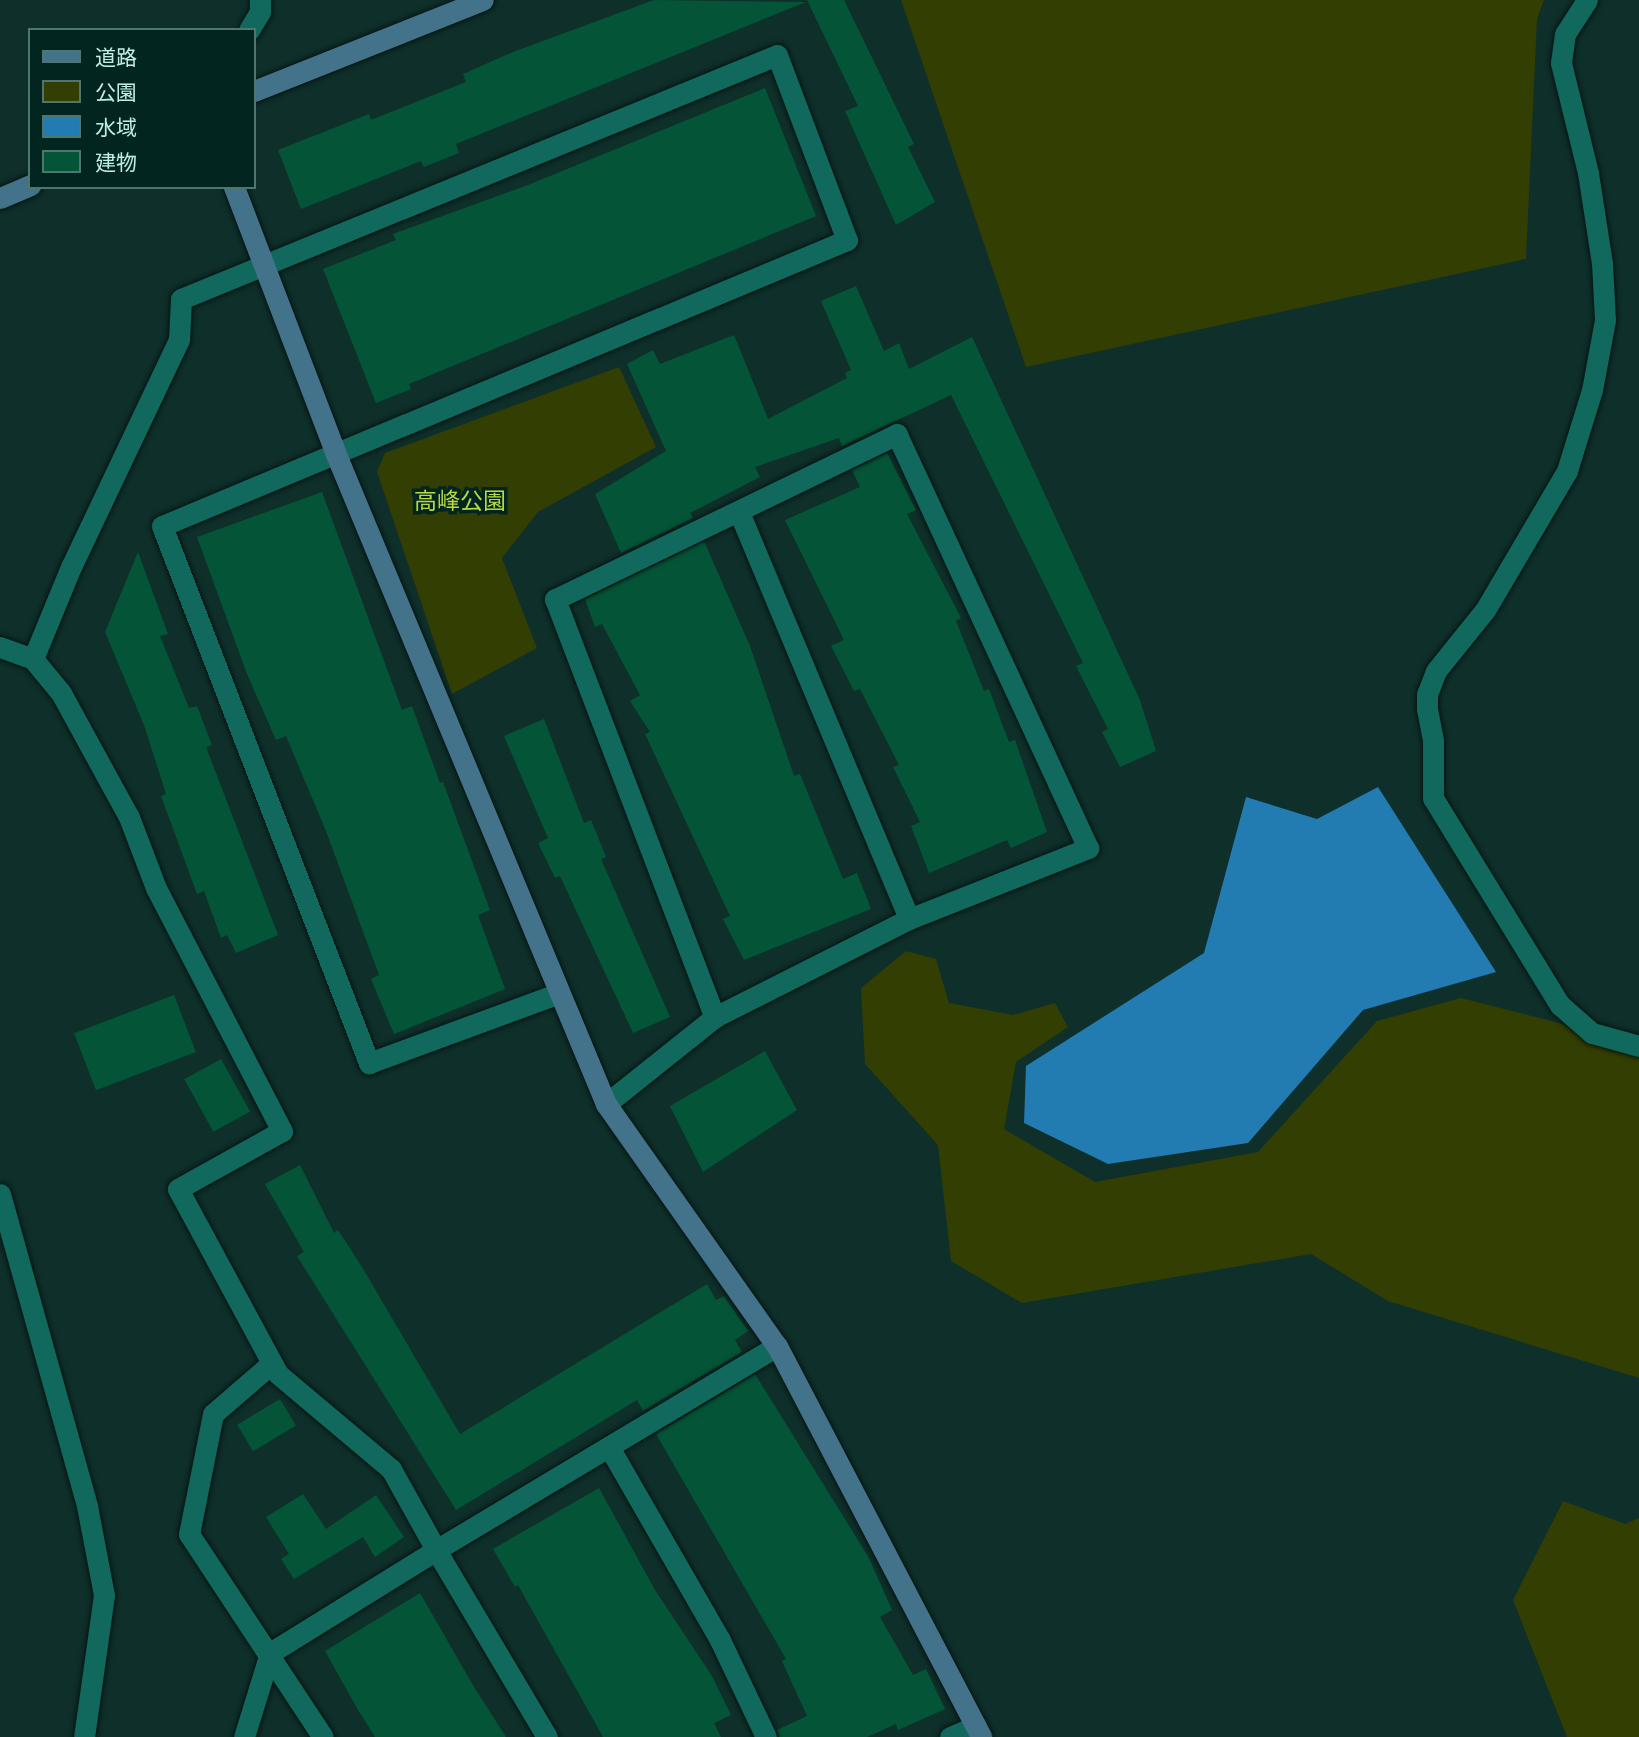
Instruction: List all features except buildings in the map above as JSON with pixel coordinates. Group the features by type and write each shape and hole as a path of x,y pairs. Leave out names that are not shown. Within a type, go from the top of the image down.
{"street":[{"path":"250,28 260,12 260,0"},
{"path":"256,90 483,0"},
{"path":"1587,0 1565,34 1561,63 1588,173 1602,263 1605,320 1592,390 1567,471 1485,610 1436,671 1427,694 1427,709 1433,741 1433,798 1560,1005 1592,1033 1639,1046"},
{"path":"33,659 71,567 179,340 181,299 264,268 326,236 777,55 847,240 162,526 369,1063 557,994"},
{"path":"0,198 28,186"},
{"path":"235,189 335,452 557,994 606,1104 777,1346 979,1732 950,1737"},
{"path":"606,1104 715,1017 909,919 1088,848 897,434 555,599 715,1017"},
{"path":"739,512 909,919"},
{"path":"0,647 33,659 61,693 129,817 156,888 282,1131 178,1189 278,1374 391,1469 547,1737"},
{"path":"0,1194 90,1517 102,1581 103,1608 85,1737"},
{"path":"244,1737 270,1653 436,1550 777,1346"},
{"path":"272,1363 212,1414 189,1534 323,1737"},
{"path":"608,1447 720,1640 766,1737"}],"green space":[{"path":"901,0 1544,0 1537,19 1526,259 1026,367"},
{"name":"高峰公園","path":"619,367 656,447 538,512 502,558 537,648 452,694 377,472 385,453"},
{"path":"906,951 936,959 949,1003 1013,1015 1055,1003 1068,1027 1016,1062 1004,1129 1095,1182 1258,1152 1377,1021 1461,998 1559,1023 1639,1055 1639,1378 1388,1301 1311,1254 1022,1303 951,1261 938,1145 865,1064 861,988"},
{"path":"1563,1501 1625,1524 1639,1518 1639,1737 1567,1737 1513,1600"}],"water":[{"path":"1378,787 1496,972 1363,1010 1248,1143 1108,1164 1024,1123 1026,1066 1204,953 1246,797 1317,819"}]}
